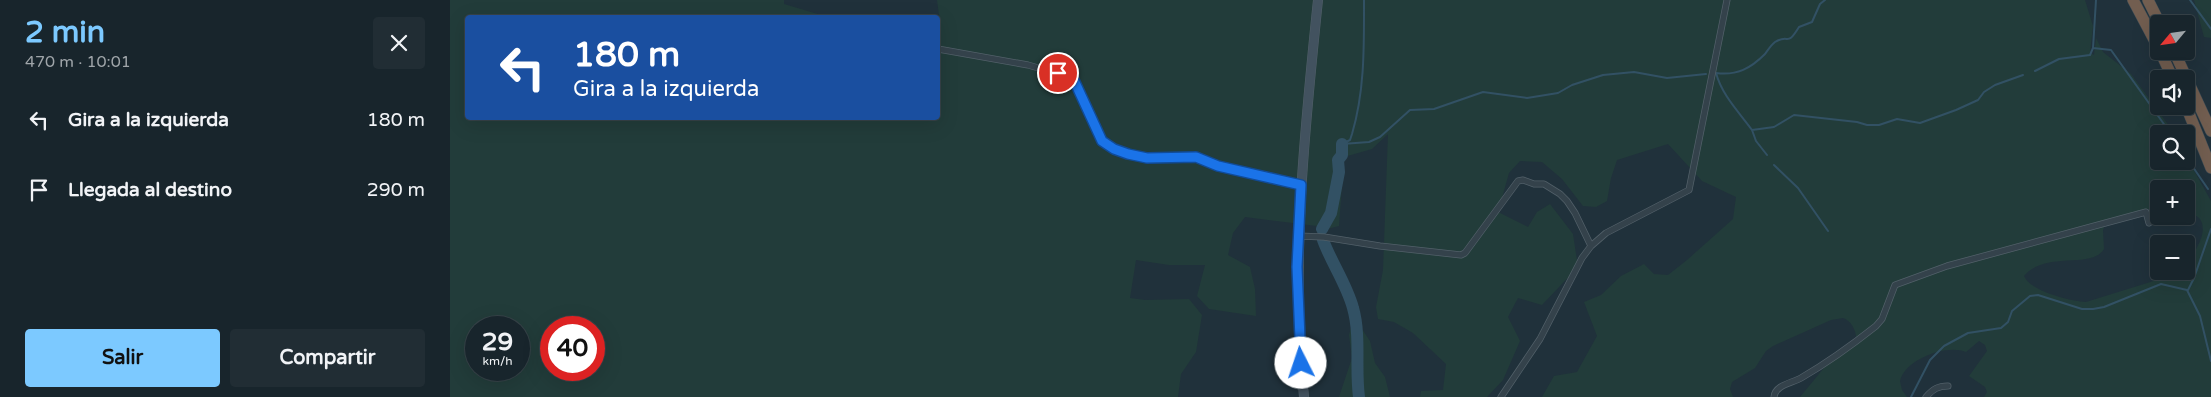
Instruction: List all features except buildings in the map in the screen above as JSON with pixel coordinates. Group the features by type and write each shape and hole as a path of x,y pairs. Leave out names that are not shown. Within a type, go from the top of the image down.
{"highway":[{"path":"2133,0 2150,33"},
{"path":"2148,0 2156,15"},
{"path":"2178,60 2211,132"},
{"path":"2190,115 2211,168"}],"street":[{"path":"1304,397 1298,307 1298,236 1318,0"},
{"path":"1501,397 1540,339 1573,275 1591,246 1606,232 1689,190 1727,0"},
{"path":"940,50 1028,65 1073,78 1102,141 1114,149 1147,158 1196,157 1218,166 1301,185"},
{"path":"1298,236 1324,237 1380,246 1461,255 1465,253 1488,224 1518,181 1523,180 1534,184 1544,184 1568,201 1591,246"},
{"path":"1774,397 1774,393 1779,387 1815,370 1876,326 1882,319 1895,285 1956,264 2146,212 2149,223"},
{"path":"1926,397 1932,390 1940,386 1948,386"}],"green space":[{"path":"450,0 784,0 784,4 821,15 465,15 465,120 940,120 940,15 937,0 2085,0 2093,26 2090,53 2094,55 2096,38 2103,52 2131,74 2150,100 2150,115 2161,115 2168,125 2150,125 2150,170 2194,170 2211,201 2211,397 1984,397 1987,392 1985,387 1969,376 1987,351 1985,345 1979,341 1966,352 1948,350 1938,352 1918,360 1910,366 1903,373 1900,381 1902,390 1907,397 1800,397 1828,363 1856,341 1853,327 1843,318 1831,320 1766,351 1755,368 1732,382 1730,389 1733,397 1542,397 1554,376 1577,372 1597,336 1584,302 1601,295 1621,276 1644,264 1654,274 1668,275 1733,219 1736,197 1702,181 1668,144 1617,160 1611,178 1607,201 1596,207 1583,206 1562,179 1542,162 1520,161 1509,173 1498,212 1528,227 1537,212 1550,204 1573,234 1578,267 1542,305 1518,298 1508,317 1520,341 1503,380 1487,397 1420,397 1421,391 1443,390 1446,364 1413,333 1394,322 1378,319 1376,307 1383,270 1388,134 1372,149 1344,157 1339,226 1323,230 1317,226 1245,217 1233,233 1228,255 1250,267 1255,289 1256,316 1209,309 1197,296 1205,265 1169,265 1136,260 1130,298 1145,300 1189,299 1202,315 1196,352 1181,374 1178,397 450,397"},
{"path":"2194,0 2211,0 2211,38 2204,37"},
{"path":"1353,320 1360,326 1370,341 1375,363 1385,377 1390,397 1339,397 1352,358 1349,335"}],"waterway":[{"path":"1344,143 1350,140 1362,84 1364,0"},
{"path":"1716,73 1737,72 1749,67 1765,54 1775,42 1790,39 1799,27 1812,22 1820,4 1825,0"},
{"path":"2093,48 2096,0"},
{"path":"2190,0 2211,29"},
{"path":"2035,71 2059,59 2090,55 2093,48 2111,50 2165,125"},
{"path":"1342,144 1369,142 1380,137 1410,110 1434,109 1483,92 1527,98 1558,93 1572,85 1603,75 1634,72 1667,78 1706,74"},
{"path":"1716,73 1726,96 1752,130 1774,127 1794,115 1857,122 1867,125 1879,125 1897,119 1920,123 1978,100 1984,92 1995,85 2023,75"},
{"path":"1752,130 1756,141 1767,155"},
{"path":"1322,229 1331,213 1339,172 1338,160 1342,155 1342,144"},
{"path":"1774,165 1798,188 1828,231"},
{"path":"2195,170 2208,189"},
{"path":"2188,290 2211,229"},
{"path":"1323,240 1353,308 1357,330 1359,397"},
{"path":"1911,397 1930,360 1944,346 1968,333 2001,328 2008,322 2012,311 2030,296 2038,295 2082,309 2093,309 2104,307 2161,284 2187,290 2200,316 2211,361"}],"route":[{"path":"1058,73 1073,78 1102,141 1114,149 1147,158 1196,157 1218,166 1301,185 1297,299 1301,363"}]}
